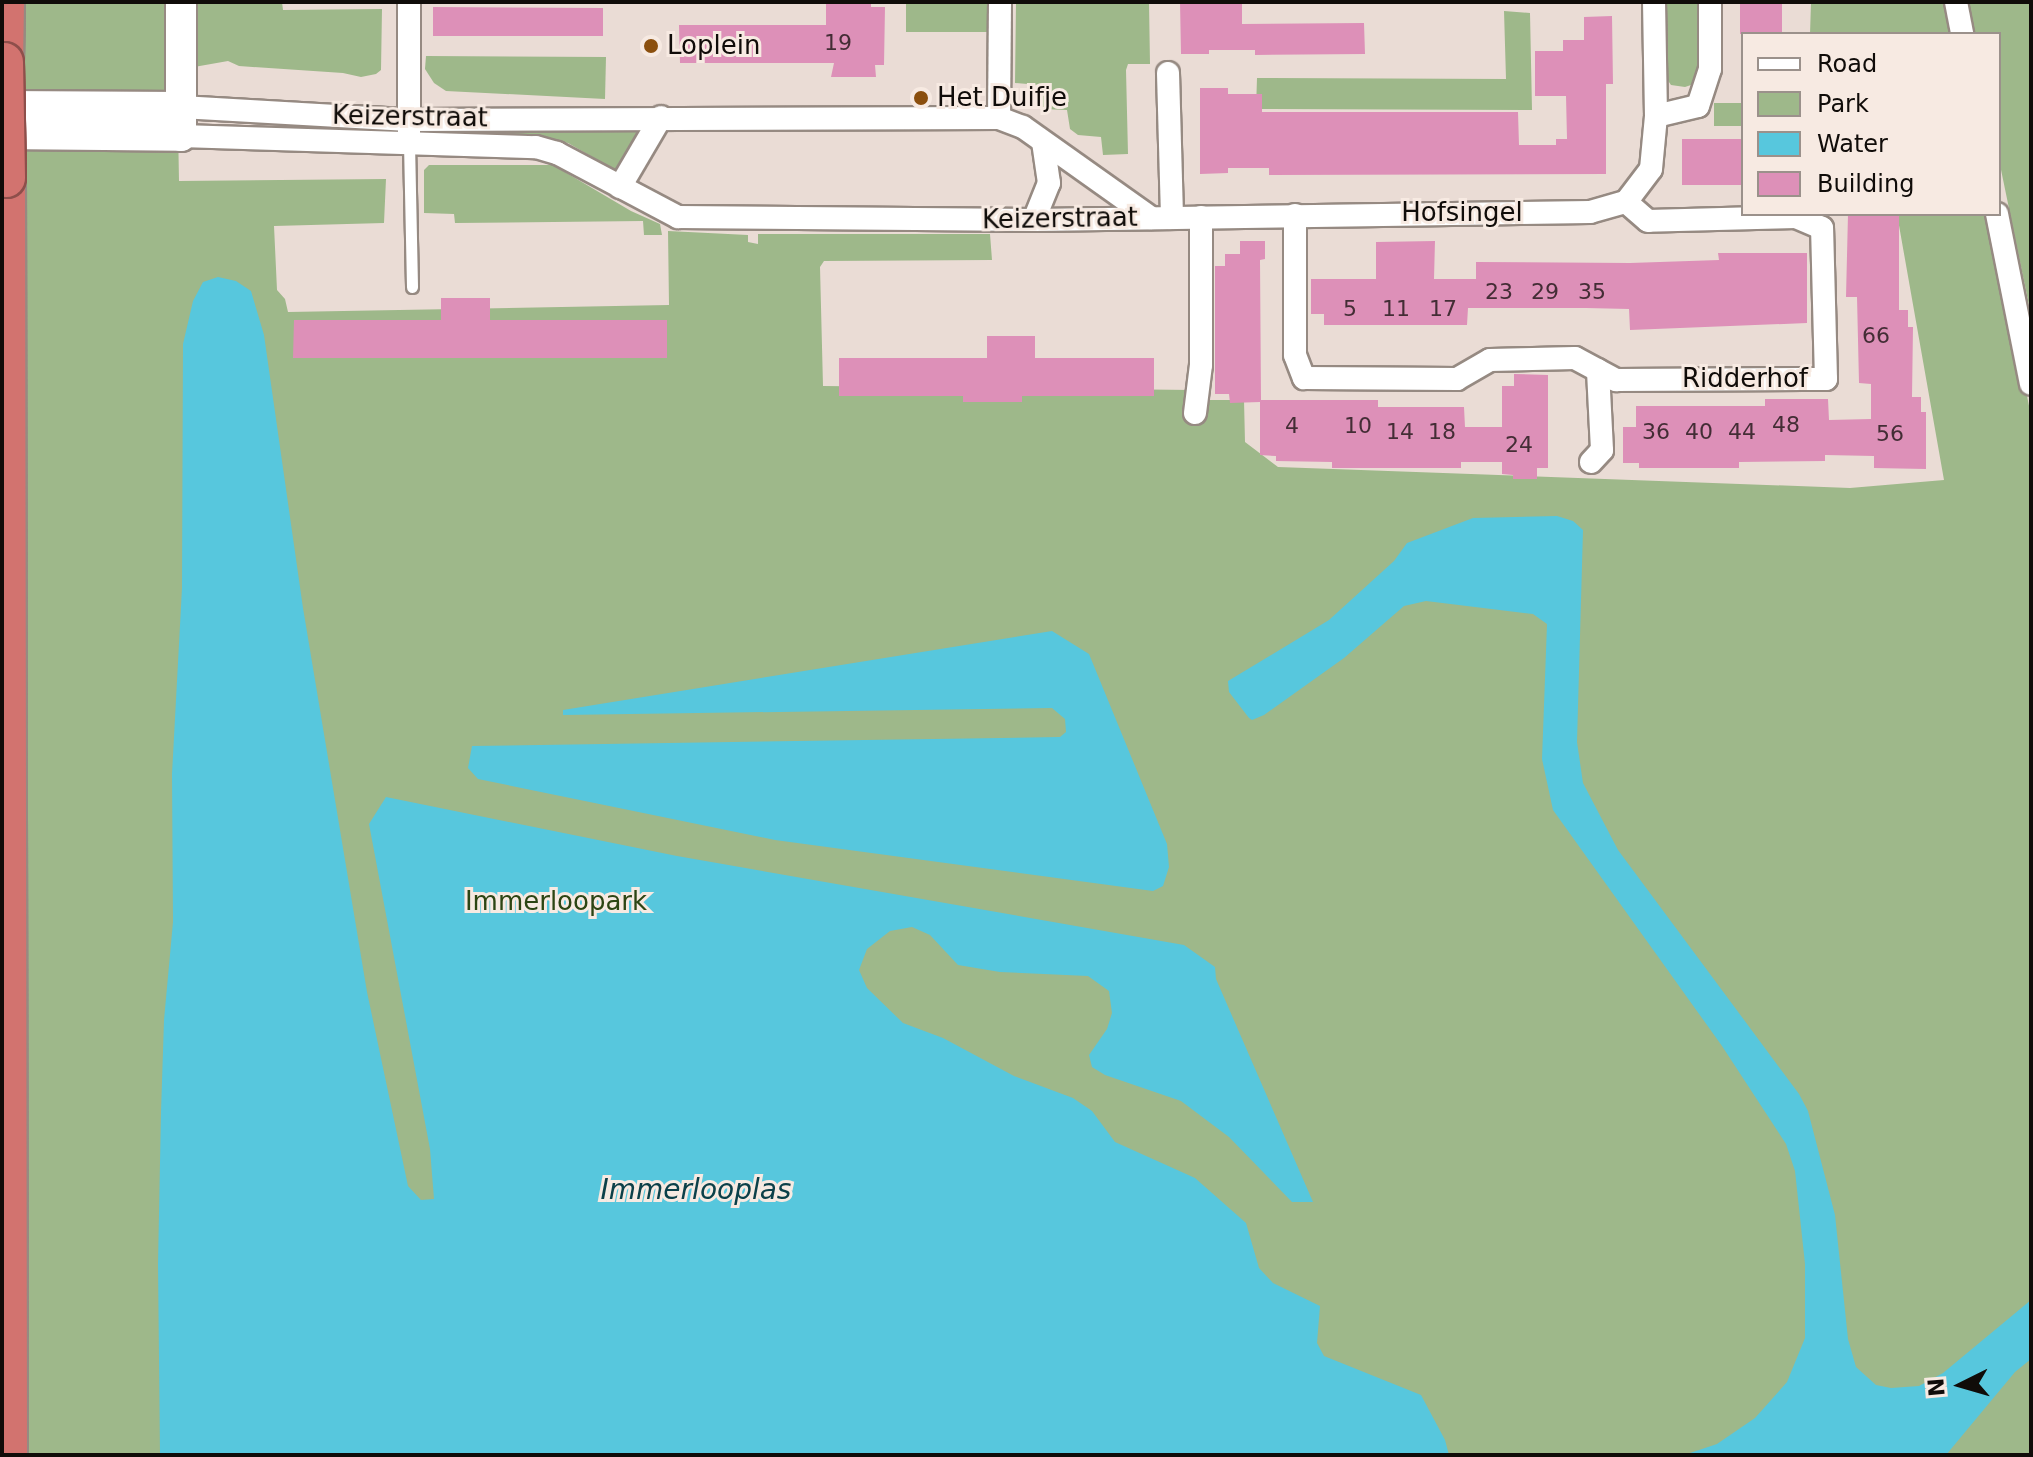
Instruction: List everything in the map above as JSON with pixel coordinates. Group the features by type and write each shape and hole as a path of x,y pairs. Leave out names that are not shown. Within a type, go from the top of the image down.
{"highway":[{"path":"5,2 8,1455"}],"street":[{"path":"181,2 181,122"},
{"path":"409,2 409,143"},
{"path":"999,118 1000,2"},
{"path":"1626,202 1651,169 1656,116 1654,2"},
{"path":"1656,116 1698,106 1710,69 1710,2"},
{"path":"1956,2 1962,32"},
{"path":"1162,218 1168,73"},
{"path":"2,106 56,121"},
{"path":"620,187 661,117"},
{"name":"Keizerstraat","path":"56,121 999,118 1023,127 1162,218"},
{"path":"2,134 56,121"},
{"name":"Keizerstraat","path":"181,122 409,143 536,147 557,153 678,217 1162,218"},
{"path":"1034,220 1049,183 1043,142"},
{"name":"Hofsingel","path":"1162,218 1590,212 1626,202"},
{"name":"Ridderhof","path":"1295,215 1295,355 1304,378 1457,379 1490,360 1575,358 1616,380 1826,379 1822,228 1796,217 1648,221 1626,202"},
{"path":"1997,216 2031,384"},
{"path":"1195,413 1201,365 1201,217"},
{"path":"1591,462 1602,450 1598,370"}],"lane":[{"path":"409,143 412,287"}],"green space":[{"name":"Immerloopark","path":"2,2 282,2 283,10 382,9 381,70 376,74 361,77 239,66 228,61 177,70 179,181 386,179 384,223 274,226 277,290 285,299 288,312 669,305 668,231 748,235 748,242 758,244 758,234 990,234 992,260 824,261 820,267 823,386 1192,390 1196,404 1207,412 1210,400 1244,400 1245,442 1278,467 1850,488 1944,480 1897,216 1991,216 2031,416 2031,1455 2,1455"},
{"path":"906,2 995,2 995,32 906,32"},
{"path":"1016,2 1149,2 1150,64 1128,64 1126,70 1128,154 1103,155 1101,137 1078,135 1070,129 1067,110 1042,109 1039,85 1015,83"},
{"path":"1661,2 1699,2 1698,76 1694,84 1685,87 1671,85 1662,72"},
{"path":"1811,2 1947,2 1954,32 1810,32"},
{"path":"1965,2 2031,2 2031,315 2001,170 2001,32 1972,32"},
{"path":"1504,11 1530,13 1532,110 1256,109 1257,78 1506,79"},
{"path":"426,56 606,57 605,99 446,91 434,83 425,69"},
{"path":"1714,103 1741,103 1741,126 1714,126"},
{"path":"460,125 637,128 635,145 615,170 568,143 532,136 460,136"},
{"path":"429,165 553,165 631,211 660,224 662,235 644,235 643,221 455,223 454,214 424,213 424,170"}],"water":[{"name":"Immerlooplas","path":"218,277 236,281 251,291 264,335 303,608 367,992 408,1186 421,1200 434,1199 430,1149 369,824 386,797 677,856 1184,945 1215,967 1216,979 1313,1202 1292,1202 1229,1137 1181,1101 1105,1075 1092,1067 1089,1055 1107,1029 1112,1013 1109,991 1088,976 1000,972 958,965 930,935 912,927 890,931 867,949 859,970 867,988 903,1023 943,1038 1014,1076 1073,1098 1092,1111 1115,1142 1195,1178 1246,1223 1259,1268 1273,1283 1320,1306 1317,1343 1324,1356 1421,1395 1445,1440 1449,1455 160,1455 158,1264 161,1112 164,1020 173,922 172,774 182,588 183,344 193,301 203,282"},
{"path":"1557,516 1573,521 1583,530 1577,742 1583,783 1618,850 1799,1094 1808,1111 1835,1215 1848,1339 1856,1367 1876,1385 1891,1388 1919,1386 1943,1373 2031,1300 2031,1359 2015,1372 1946,1455 1684,1455 1717,1444 1755,1418 1787,1382 1805,1338 1805,1264 1795,1171 1786,1144 1722,1046 1553,810 1542,759 1547,624 1533,614 1426,601 1404,606 1344,658 1264,715 1252,720 1229,692 1228,681 1329,620 1394,561 1407,543 1473,518"},
{"path":"1052,631 1089,654 1167,844 1169,867 1163,886 1153,891 775,840 478,779 468,768 472,746 1060,737 1066,732 1065,719 1052,708 563,715 563,710"}],"building":[{"path":"826,2 871,2 871,7 885,7 884,65 875,65 876,77 831,77 834,63 680,63 679,25 826,25"},
{"path":"1180,2 1242,2 1242,24 1364,23 1365,54 1255,55 1255,50 1209,50 1209,54 1181,54"},
{"path":"1740,2 1782,2 1782,32 1740,34"},
{"path":"433,7 603,8 603,36 433,36"},
{"path":"1612,16 1613,84 1606,84 1606,174 1269,175 1269,168 1228,168 1228,173 1200,174 1200,88 1228,88 1228,94 1262,94 1262,112 1518,112 1519,145 1556,145 1556,139 1567,139 1566,96 1535,96 1535,51 1563,51 1563,40 1584,40 1584,17"},
{"path":"1682,139 1741,139 1741,185 1682,185"},
{"path":"1848,216 1899,216 1899,310 1908,310 1908,327 1913,327 1912,397 1921,397 1921,412 1926,412 1926,469 1874,468 1874,456 1825,455 1825,461 1739,462 1739,468 1639,468 1639,463 1623,463 1623,427 1636,427 1636,406 1765,406 1765,399 1828,399 1829,420 1871,419 1871,384 1859,383 1857,297 1846,297"},
{"path":"1240,241 1265,241 1265,259 1260,260 1261,400 1378,400 1378,407 1464,407 1465,427 1502,427 1502,386 1514,386 1514,374 1548,375 1548,468 1537,468 1537,479 1513,479 1513,475 1502,474 1502,462 1461,462 1461,468 1332,468 1332,462 1276,461 1276,456 1260,455 1260,402 1230,403 1229,394 1215,394 1215,266 1225,266 1225,254 1240,254"},
{"path":"1435,241 1434,279 1476,279 1476,262 1630,263 1719,260 1718,253 1807,253 1807,323 1630,330 1629,309 1586,308 1468,308 1467,325 1324,325 1324,314 1311,314 1311,279 1376,279 1376,242"},
{"path":"441,298 490,298 490,320 667,320 667,358 293,358 294,320 441,320"},
{"path":"987,336 1035,336 1035,358 1154,358 1154,396 1022,396 1022,402 963,402 963,396 839,396 839,358 987,358"}],"place":[{"name":"Loplein","path":"651,46"},
{"name":"Het Duifje","path":"921,98"}]}
